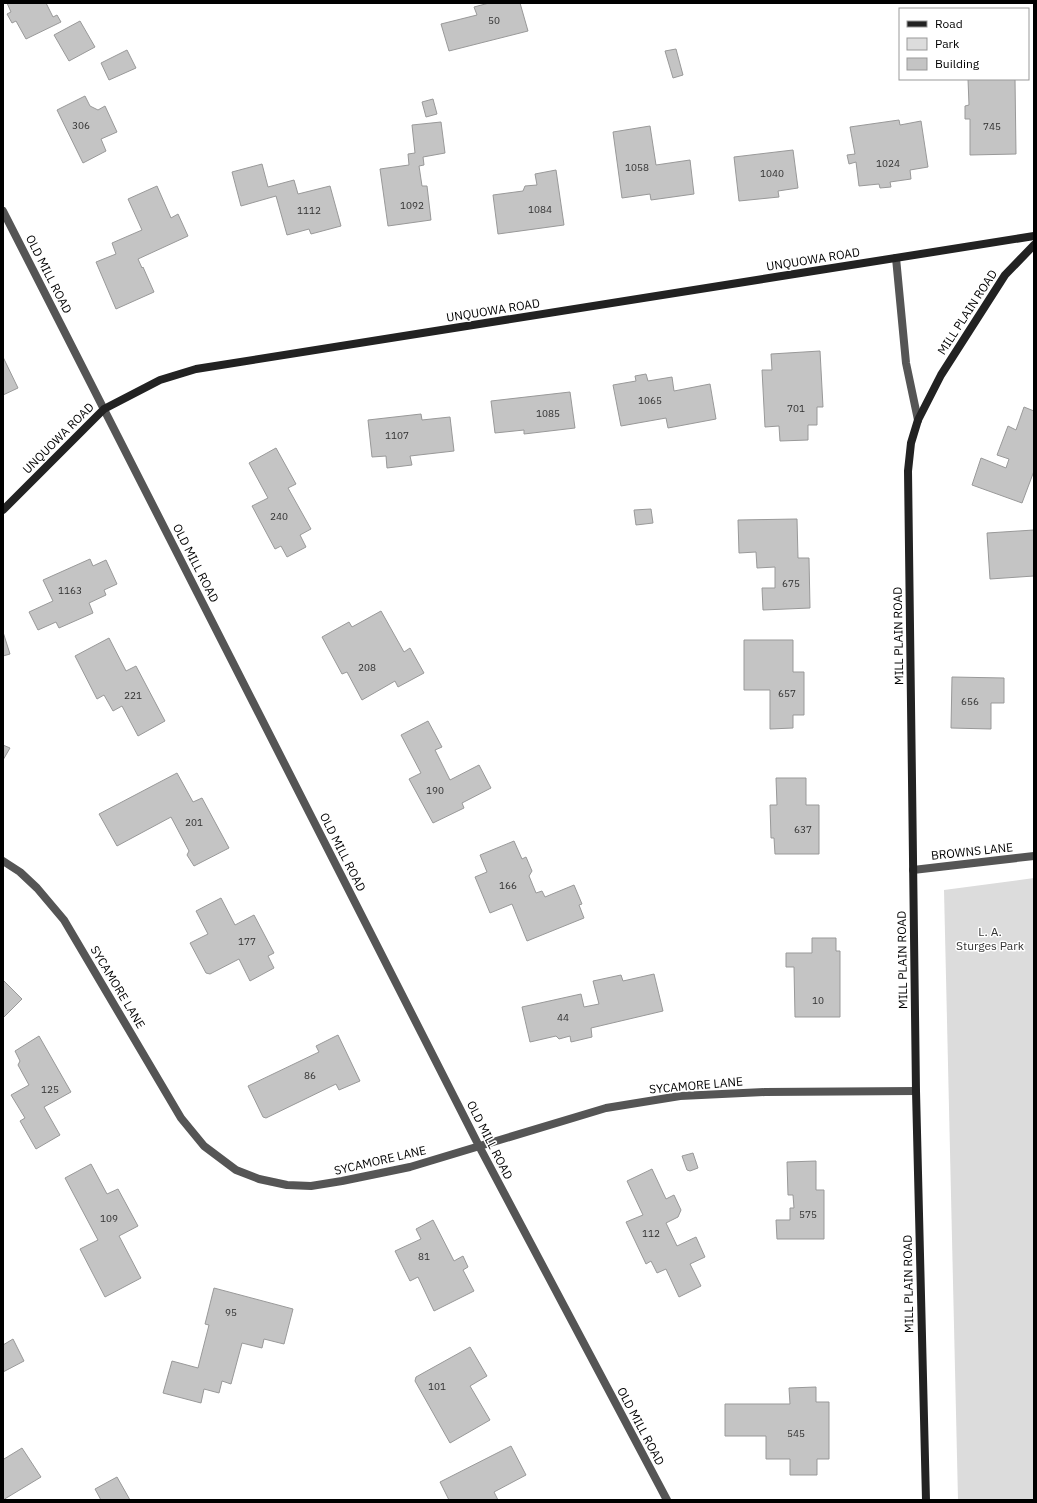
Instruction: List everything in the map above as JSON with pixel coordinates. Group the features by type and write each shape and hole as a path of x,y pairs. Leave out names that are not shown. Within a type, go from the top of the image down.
{"main road":[{"name":"UNQUOWA ROAD","path":"3,510 104,409 160,380 196,369 1034,236"},
{"name":"MILL PLAIN ROAD","path":"926,1500 916,1091 908,471 911,442 918,420 941,375 1005,275 1034,244"}],"street":[{"name":"OLD MILL ROAD","path":"3,211 479,1146 667,1500"},
{"name":"MILL PLAIN ROAD","path":"896,258 906,363 918,420"},
{"name":"BROWNS LANE","path":"913,870 1034,856"},
{"name":"SYCAMORE LANE","path":"3,861 20,872 37,888 64,920 181,1118 204,1146 236,1170 259,1179 287,1185 311,1186 410,1168 606,1108 680,1096 765,1092 916,1091"}],"green space":[{"name":"L. A. Sturges Park","path":"1034,878 1034,1500 958,1500 944,890"}],"building":[{"path":"7,3 46,3 53,17 57,15 61,22 26,39 16,21 12,23 7,14 11,12"},
{"path":"489,3 520,3 528,31 449,51 441,24 477,15 474,7"},
{"path":"80,21 95,47 69,61 54,35"},
{"path":"676,49 683,75 673,78 665,51"},
{"path":"127,50 136,68 109,80 101,63"},
{"path":"968,80 1015,80 1016,154 970,155 970,119 965,119 965,106 969,105"},
{"path":"85,96 90,106 98,110 105,106 117,132 101,139 106,151 83,163 57,110"},
{"path":"433,99 437,114 426,117 422,102"},
{"path":"899,120 900,125 921,121 928,167 910,170 911,179 890,182 891,187 880,188 879,184 859,186 856,162 849,164 847,155 855,154 850,127"},
{"path":"441,122 445,153 423,157 424,165 419,166 422,186 427,186 431,220 388,226 380,169 409,165 408,154 415,153 412,125"},
{"path":"650,126 656,165 690,160 694,194 651,200 650,194 622,198 613,132"},
{"path":"793,150 798,188 778,191 779,197 739,201 734,157"},
{"path":"262,164 268,187 294,180 298,194 330,186 341,226 311,234 309,229 287,235 276,196 241,206 232,172"},
{"path":"556,170 564,225 498,234 493,195 523,191 525,186 537,185 535,174"},
{"path":"157,186 171,218 178,214 188,236 138,259 154,292 116,309 96,262 116,254 112,243 142,230 128,199"},
{"path":"820,351 823,407 817,407 817,425 808,425 808,440 780,441 779,426 765,427 762,370 772,370 771,354"},
{"path":"3,357 18,388 3,395"},
{"path":"646,374 648,381 672,377 674,391 710,384 716,419 668,428 666,418 621,426 613,385 636,381 635,376"},
{"path":"570,392 575,428 524,434 524,430 495,433 491,401"},
{"path":"1024,407 1034,411 1034,471 1022,503 972,485 981,458 1006,468 1009,459 997,455 1008,426 1016,430"},
{"path":"421,414 422,420 450,417 454,451 410,456 412,465 387,468 386,456 372,457 368,420"},
{"path":"276,448 296,484 288,488 311,529 300,535 306,547 287,557 281,546 275,549 252,506 268,498 249,463"},
{"path":"651,509 653,523 636,525 634,510"},
{"path":"797,519 798,558 809,558 810,608 763,610 762,588 775,588 775,567 757,568 756,552 739,553 738,520"},
{"path":"1034,530 1034,576 990,579 987,533"},
{"path":"90,559 93,566 106,560 117,584 104,590 106,595 89,603 93,613 59,628 56,622 38,630 29,612 53,601 43,580"},
{"path":"381,611 404,652 410,648 424,673 398,687 395,681 362,700 347,672 342,674 322,637 349,622 352,627"},
{"path":"3,632 10,654 3,656"},
{"path":"109,638 126,671 136,666 165,721 138,736 122,706 113,711 104,695 97,699 75,656"},
{"path":"744,640 793,640 793,672 804,672 804,715 793,715 793,728 770,729 770,690 744,690"},
{"path":"952,677 1004,678 1004,703 991,703 991,729 951,728"},
{"path":"428,721 442,747 435,750 450,780 479,765 491,788 462,803 464,808 433,823 409,779 421,773 401,735"},
{"path":"3,745 10,748 3,760"},
{"path":"177,773 193,802 202,798 229,848 194,866 187,855 189,851 171,817 117,846 99,814"},
{"path":"776,778 806,778 806,805 819,805 819,854 775,854 774,838 771,838 770,805 777,805"},
{"path":"514,841 522,859 526,857 532,871 529,876 536,893 542,891 545,897 574,885 582,904 579,905 584,918 527,941 512,904 490,913 475,877 487,872 480,855"},
{"path":"221,898 235,925 254,915 274,953 268,956 274,968 250,981 239,959 210,974 206,973 190,943 208,934 196,911"},
{"path":"812,938 836,938 836,951 840,951 840,1017 795,1017 794,967 786,967 786,953 812,953"},
{"path":"654,974 663,1011 591,1028 592,1037 571,1042 570,1036 559,1039 556,1036 530,1042 522,1007 581,994 584,1007 599,1004 593,981 621,975 623,981"},
{"path":"3,980 22,999 3,1018"},
{"path":"338,1035 360,1081 339,1090 336,1084 266,1118 263,1117 248,1086 319,1052 316,1046"},
{"path":"39,1036 71,1092 44,1107 60,1135 36,1149 20,1121 25,1118 11,1095 29,1085 18,1065 20,1061 15,1051"},
{"path":"693,1153 698,1168 690,1171 687,1170 682,1156"},
{"path":"816,1161 816,1190 824,1190 824,1239 777,1239 776,1220 790,1220 790,1208 794,1208 793,1195 788,1195 787,1162"},
{"path":"91,1164 107,1194 118,1189 138,1226 119,1236 141,1278 105,1297 80,1249 98,1240 65,1178"},
{"path":"652,1169 666,1199 674,1195 681,1210 678,1217 666,1223 677,1246 696,1237 705,1257 690,1264 701,1286 679,1297 666,1269 657,1273 651,1261 646,1264 626,1222 643,1215 627,1181"},
{"path":"433,1220 454,1261 463,1256 468,1267 463,1270 474,1291 434,1311 418,1277 410,1281 395,1251 421,1239 416,1229"},
{"path":"214,1288 293,1309 284,1344 264,1339 262,1348 242,1343 231,1384 222,1381 219,1393 204,1389 201,1403 163,1393 172,1361 198,1368 209,1325 205,1324"},
{"path":"13,1339 24,1361 3,1372 3,1345"},
{"path":"470,1347 487,1376 470,1386 490,1420 450,1443 415,1381 416,1377"},
{"path":"816,1387 816,1402 829,1402 829,1459 817,1459 817,1475 790,1475 790,1459 766,1459 766,1436 725,1436 725,1404 790,1404 789,1388"},
{"path":"511,1446 526,1475 494,1492 498,1500 449,1500 440,1482"},
{"path":"22,1448 41,1477 3,1500 3,1456 4,1459"},
{"path":"117,1477 130,1500 101,1500 95,1489"}]}
